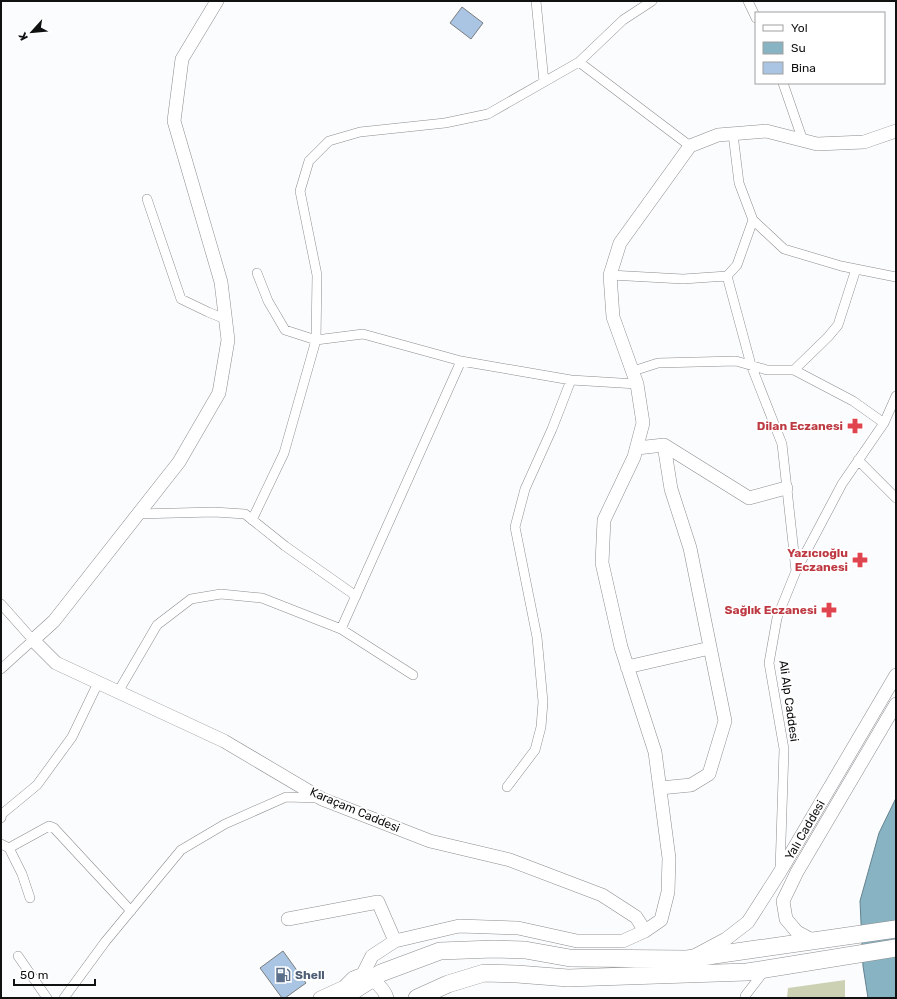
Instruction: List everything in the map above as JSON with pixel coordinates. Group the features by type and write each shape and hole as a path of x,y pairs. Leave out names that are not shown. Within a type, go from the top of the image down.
{"highway":[{"path":"343,993 367,977 440,951 494,949 525,950 570,958 687,959 896,929"},
{"path":"417,998 448,984 484,972 568,978 747,972 896,948"}],"street":[{"path":"1,669 54,621 179,462 219,393 228,340 221,282 174,121 182,59 217,1"},
{"path":"536,1 544,82"},
{"path":"252,520 284,453 316,340 317,275 300,191 309,161 329,140 360,132 446,124 488,114 579,62 623,20 652,1"},
{"path":"748,1 755,16"},
{"path":"579,62 690,146"},
{"path":"783,84 803,141"},
{"path":"387,998 386,994 367,977 372,956 395,941 459,926 518,928 577,941 622,941 645,931 661,920 668,892 669,858 655,752 617,631 602,563 604,520 634,457 643,423 635,377 613,317 610,275 620,243 690,146 718,135 766,131 817,144 864,142 896,131"},
{"path":"733,134 739,183 753,220 784,249 841,266 896,277"},
{"path":"147,199 181,299 225,319"},
{"path":"610,275 683,279 727,276 737,265 753,220"},
{"path":"794,370 828,338 838,326 856,269"},
{"path":"257,273 268,301 285,330 316,340 363,334 461,361 571,380 635,377 658,362 736,361 767,370 794,370 853,401 884,423"},
{"path":"727,276 751,366 782,444 796,571"},
{"path":"341,629 461,361"},
{"path":"507,787 535,750 541,727 543,702 537,637 515,527 525,489 552,429 571,380"},
{"name":"Ali Alp Caddesi","path":"780,872 784,749 769,662 777,618 796,571 842,484 884,423 896,396"},
{"path":"637,448 664,445 750,498 786,488"},
{"path":"660,788 691,786 709,774 725,721 690,548 671,489 664,445"},
{"path":"858,460 896,498"},
{"path":"137,514 214,512 245,514 285,546 356,596"},
{"path":"118,692 157,625 191,599 221,594 262,598 341,629 413,675"},
{"path":"1,604 32,640"},
{"name":"Karaçam Caddesi","path":"32,640 56,663 224,741 322,799 430,841 510,860 602,895 636,917 645,931"},
{"path":"628,667 710,648"},
{"name":"Yalı Caddesi","path":"687,959 726,939 748,922 780,872 896,674"},
{"path":"1,818 2,814 37,784 68,743 98,683"},
{"name":"Yalı Caddesi","path":"820,940 797,932 786,919 783,901 797,872 896,704"},
{"path":"64,998 105,942 181,850 225,824 286,797 322,799"},
{"path":"30,898 22,874 5,846 49,826 54,828 131,911"},
{"path":"288,919 378,902 395,941"},
{"path":"18,956 47,998"},
{"path":"745,998 766,969"},
{"path":"320,998 343,993"}],"green space":[{"path":"845,980 845,998 787,998 788,988"}],"water":[{"path":"896,798 896,998 868,998 863,966 860,901 879,833"}],"building":[{"path":"462,7 483,23 471,39 450,23"},
{"path":"283,951 306,983 285,998 282,998 260,968"}],"place":[{"name":"Dilan Eczanesi","path":"855,426"},
{"name":"Yazıcıoğlu Eczanesi","path":"860,560"},
{"name":"Sağlık Eczanesi","path":"829,610"},
{"name":"Shell","path":"283,975"}]}
